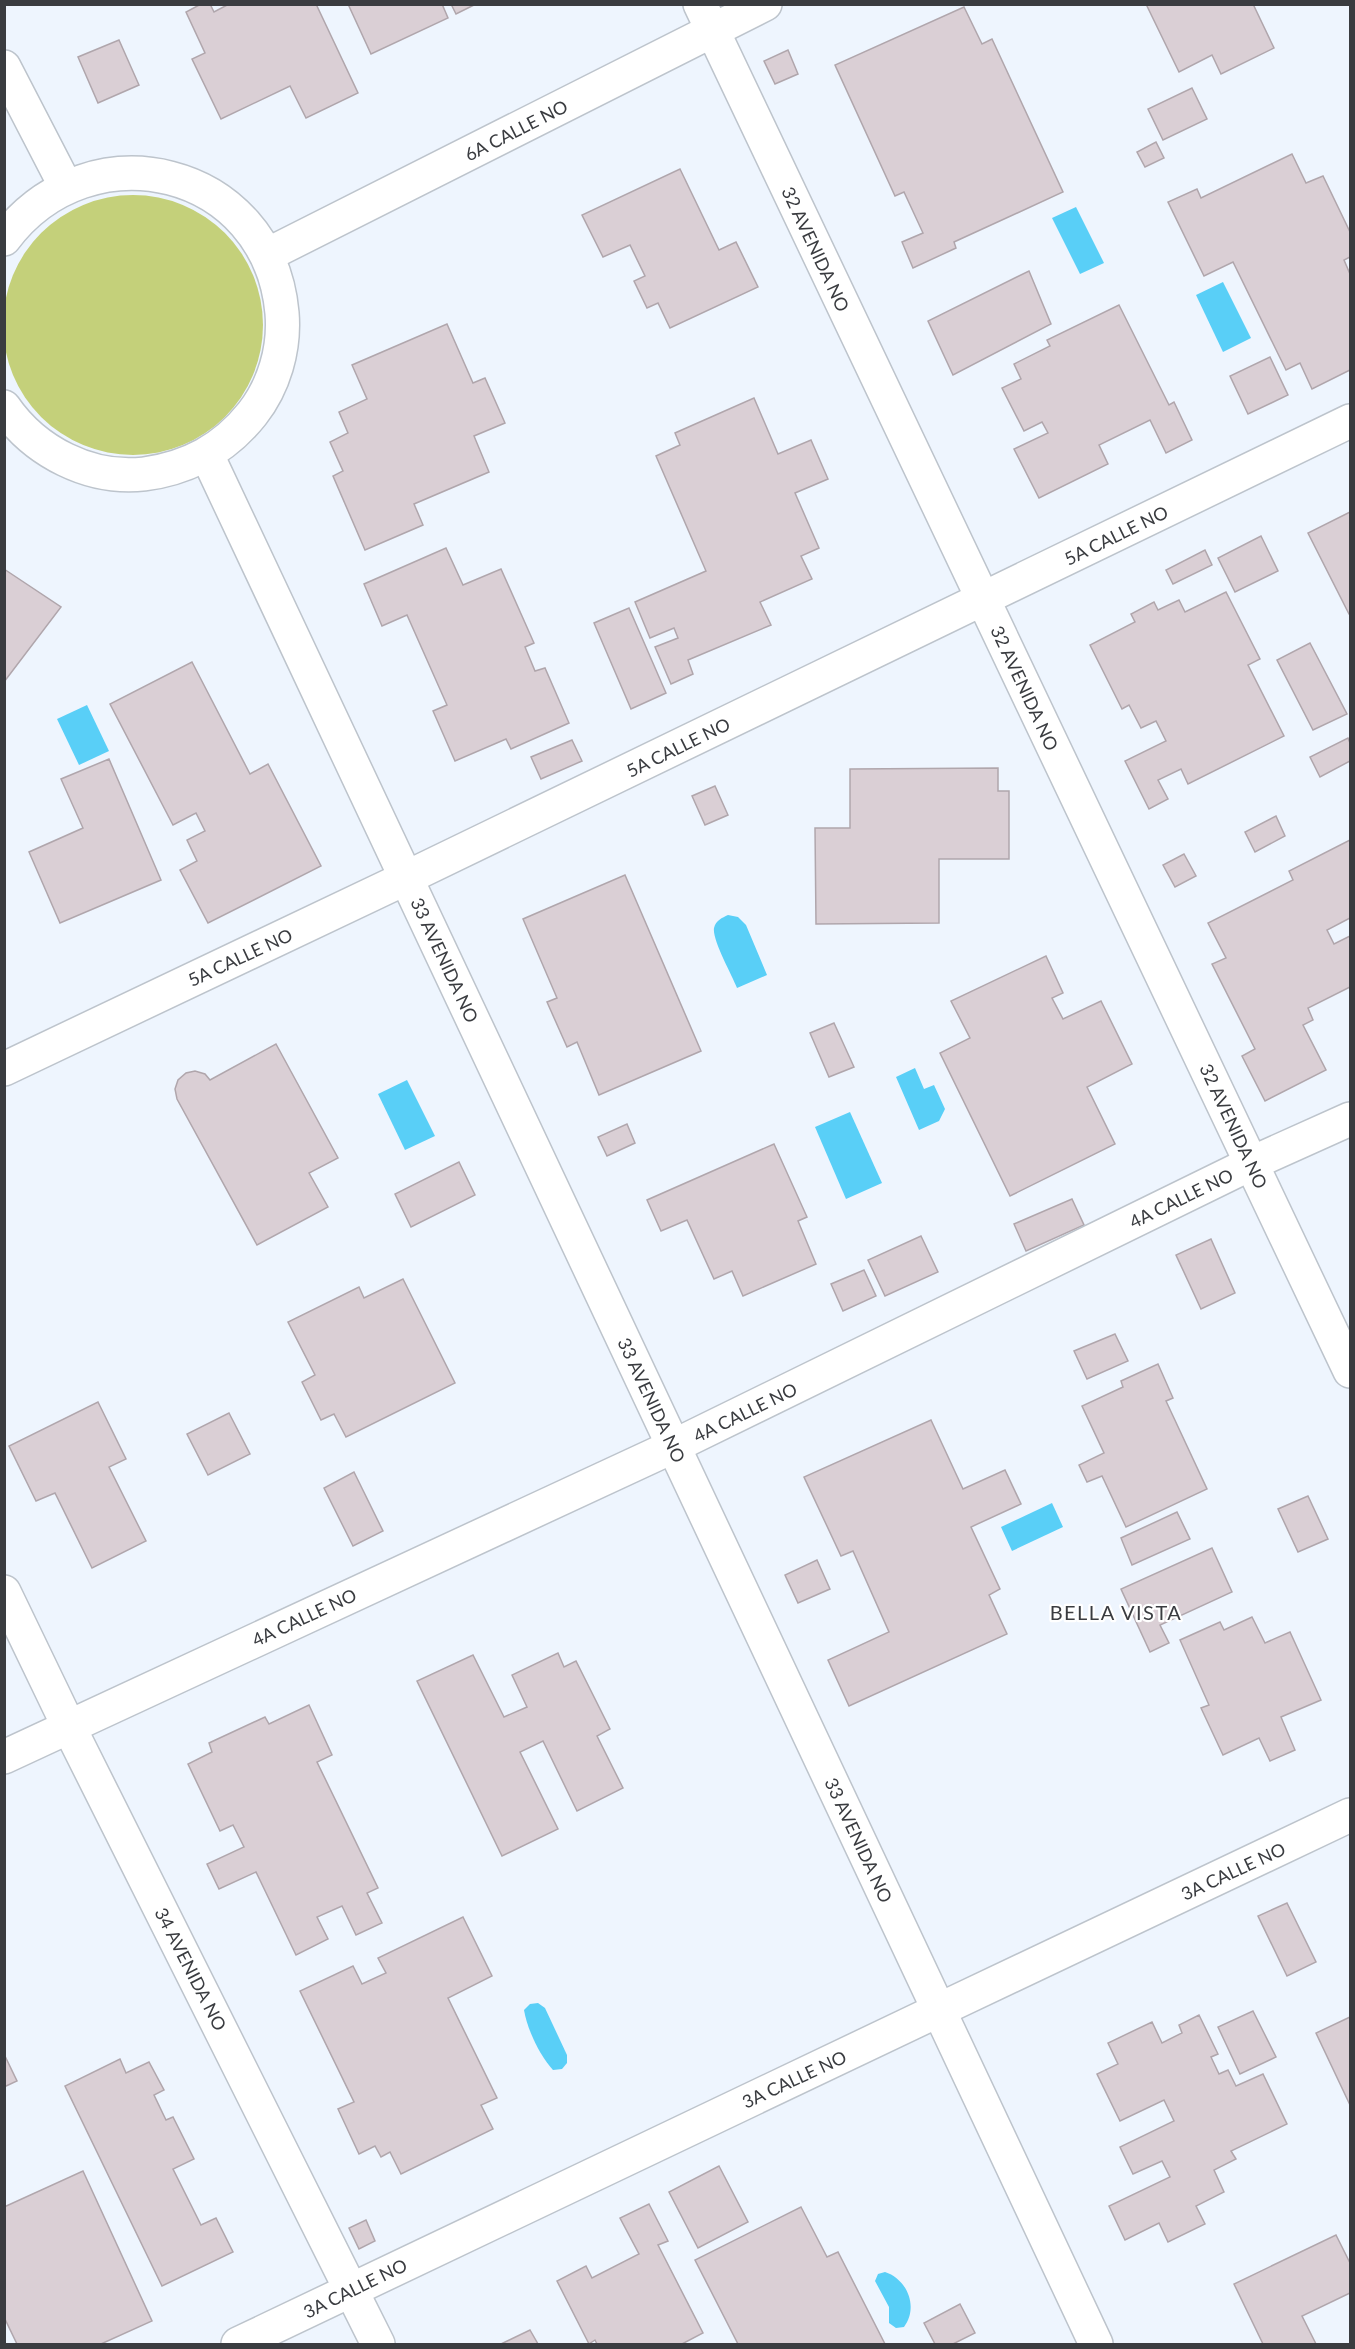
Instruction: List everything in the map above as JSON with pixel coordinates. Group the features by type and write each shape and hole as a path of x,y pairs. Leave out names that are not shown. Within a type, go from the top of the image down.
{"street":[{"name":"6A CALLE NO","path":"267,255 706,18 765,4"},
{"name":"32 AVENIDA NO","path":"706,18 1350,1371"},
{"path":"4,68 66,187"},
{"path":"4,239 17,222 40,202 66,187 97,176 130,172 164,176 196,186 225,204 248,227 267,255 280,291 283,329 277,367 261,402 237,432 207,455 169,471 127,476 86,469 48,452 16,425 4,407"},
{"name":"5A CALLE NO","path":"4,1069 406,878 1350,421"},
{"name":"33 AVENIDA NO","path":"207,455 1096,2344"},
{"name":"4A CALLE NO","path":"4,1757 674,1446 1252,1163 1350,1119"},
{"name":"34 AVENIDA NO","path":"4,1592 378,2344"},
{"name":"3A CALLE NO","path":"238,2344 1350,1815"}],"green space":[{"path":"133,195 158,198 183,205 205,217 225,233 241,253 253,275 260,300 263,325 260,350 253,375 241,397 225,417 205,433 183,445 158,452 133,455 108,452 83,445 61,433 41,417 25,397 13,375 6,350 3,325 6,300 13,275 25,253 41,233 61,217 83,205 108,198"}],"water":[{"path":"1076,207 1104,263 1080,274 1052,218"},
{"path":"1223,282 1251,338 1223,352 1196,295"},
{"path":"87,705 109,751 79,765 57,719"},
{"path":"728,915 738,917 746,925 767,975 737,988 714,933 716,923"},
{"path":"915,1068 924,1089 934,1085 945,1109 939,1121 919,1130 896,1077"},
{"path":"407,1080 435,1136 405,1150 378,1094"},
{"path":"850,1112 882,1183 846,1199 815,1127"},
{"path":"1052,1503 1063,1527 1012,1551 1001,1527"},
{"path":"538,2003 545,2008 567,2055 567,2063 562,2069 553,2070 531,2034 524,2010 530,2004"},
{"path":"885,2272 905,2287 908,2295 910,2311 904,2327 896,2328 889,2323 889,2307 875,2281 878,2274"}],"building":[{"path":"201,4 210,4 214,12 229,4 316,4 358,93 306,118 290,86 221,119 192,59 205,53 186,12"},
{"path":"348,4 442,4 448,18 371,54"},
{"path":"451,4 476,4 456,14"},
{"path":"1146,4 1253,4 1274,48 1221,74 1212,55 1179,72"},
{"path":"964,7 982,44 992,39 1063,192 954,242 956,248 913,268 902,242 923,233 904,192 895,196 835,65"},
{"path":"119,40 139,85 98,103 78,57"},
{"path":"788,50 798,74 775,84 764,61"},
{"path":"1192,88 1207,119 1163,140 1148,109"},
{"path":"1156,142 1164,158 1145,167 1137,152"},
{"path":"1292,154 1306,183 1323,176 1350,232 1350,257 1344,260 1350,274 1350,370 1312,389 1300,363 1286,370 1233,262 1204,276 1168,202 1197,189 1201,198"},
{"path":"680,169 719,250 736,242 758,287 670,328 658,303 647,308 634,281 645,276 630,245 603,257 582,215"},
{"path":"1029,271 1051,324 953,375 928,321"},
{"path":"1119,305 1169,405 1174,402 1192,440 1166,453 1150,420 1099,445 1108,464 1039,498 1014,449 1048,433 1042,422 1024,431 1002,388 1021,379 1014,364 1050,346 1047,340"},
{"path":"447,324 473,383 485,378 505,423 474,436 489,472 414,504 423,525 365,550 333,476 343,471 330,442 348,433 339,412 367,399 352,365"},
{"path":"1270,357 1288,395 1248,414 1230,376"},
{"path":"754,398 778,454 811,440 828,479 795,493 819,548 801,556 812,579 760,602 771,625 688,660 693,674 671,684 655,647 678,638 674,628 650,638 635,602 706,571 656,456 680,445 675,433"},
{"path":"1350,512 1350,614 1349,614 1308,533"},
{"path":"1261,536 1278,571 1235,592 1218,558"},
{"path":"446,548 463,585 501,569 534,643 525,647 535,671 545,668 569,723 511,749 506,739 455,761 433,711 447,705 407,615 382,626 364,584"},
{"path":"1205,550 1212,565 1173,584 1166,570"},
{"path":"4,569 61,607 4,682"},
{"path":"1226,592 1260,659 1248,665 1284,736 1188,784 1181,769 1158,780 1168,799 1149,809 1125,761 1166,741 1156,721 1141,728 1129,705 1122,709 1090,645 1135,622 1131,614 1154,602 1158,610 1179,600 1185,612"},
{"path":"629,608 666,693 631,709 594,623"},
{"path":"1310,643 1347,714 1313,730 1277,660"},
{"path":"192,662 250,774 268,764 321,866 208,923 180,870 197,861 187,840 205,831 196,813 173,825 110,704"},
{"path":"1348,738 1350,761 1320,777 1310,757"},
{"path":"572,740 582,761 541,779 531,757"},
{"path":"109,759 161,880 60,923 29,852 83,828 61,779"},
{"path":"998,768 998,791 1009,791 1009,859 939,859 939,923 816,924 815,828 850,828 850,769"},
{"path":"715,786 728,815 705,825 692,796"},
{"path":"1276,816 1285,836 1255,852 1245,832"},
{"path":"1350,840 1350,918 1327,930 1334,944 1350,936 1350,987 1308,1008 1313,1020 1303,1025 1326,1070 1265,1101 1242,1056 1255,1049 1212,964 1226,958 1208,923 1293,880 1289,871"},
{"path":"1184,854 1196,876 1175,887 1163,865"},
{"path":"625,875 701,1051 599,1095 577,1042 567,1047 547,1002 557,998 523,919"},
{"path":"1046,956 1063,993 1052,998 1063,1019 1101,1001 1132,1064 1087,1087 1115,1144 1010,1196 940,1053 970,1038 951,1001"},
{"path":"834,1023 854,1067 829,1077 810,1033"},
{"path":"276,1044 338,1158 309,1173 328,1207 257,1245 177,1099 175,1089 178,1080 186,1073 195,1071 205,1074 210,1080"},
{"path":"627,1124 635,1143 607,1156 598,1137"},
{"path":"774,1144 807,1217 798,1221 816,1264 743,1296 732,1271 714,1279 687,1220 661,1231 647,1200"},
{"path":"459,1162 475,1195 411,1227 395,1194"},
{"path":"1072,1199 1084,1225 1026,1251 1014,1224"},
{"path":"921,1236 938,1272 885,1296 868,1260"},
{"path":"1211,1239 1235,1293 1201,1309 1176,1255"},
{"path":"864,1270 876,1296 843,1311 831,1284"},
{"path":"403,1279 455,1383 346,1437 334,1414 321,1420 302,1382 315,1375 288,1322 359,1287 364,1298"},
{"path":"1115,1334 1128,1361 1087,1379 1074,1351"},
{"path":"1158,1364 1173,1398 1166,1401 1207,1489 1126,1527 1102,1476 1087,1482 1079,1465 1104,1453 1082,1406 1123,1387 1121,1381"},
{"path":"98,1402 126,1459 109,1467 146,1541 92,1568 55,1493 36,1501 9,1446"},
{"path":"229,1413 250,1454 208,1475 187,1434"},
{"path":"931,1420 963,1489 1005,1470 1021,1504 971,1527 1000,1589 989,1595 1007,1634 849,1706 828,1660 889,1632 853,1551 841,1556 804,1477"},
{"path":"354,1472 383,1531 353,1546 324,1488"},
{"path":"1308,1496 1328,1539 1298,1552 1278,1509"},
{"path":"1177,1512 1190,1539 1132,1565 1121,1538"},
{"path":"1212,1548 1232,1592 1160,1625 1169,1643 1150,1652 1121,1589"},
{"path":"817,1560 830,1589 798,1603 785,1575"},
{"path":"1252,1617 1265,1643 1290,1632 1321,1700 1281,1717 1295,1750 1270,1761 1259,1738 1223,1755 1201,1708 1209,1705 1180,1640 1220,1622 1224,1630"},
{"path":"558,1653 564,1667 576,1661 610,1729 597,1736 623,1788 577,1811 543,1741 520,1752 558,1829 502,1856 417,1681 473,1655 504,1717 527,1707 512,1675"},
{"path":"309,1705 332,1755 317,1762 378,1888 367,1893 382,1923 356,1935 342,1906 317,1917 328,1939 296,1955 256,1872 219,1889 207,1864 244,1847 233,1825 220,1831 188,1764 212,1752 209,1743 265,1717 269,1724"},
{"path":"1287,1903 1316,1962 1287,1976 1258,1916"},
{"path":"463,1917 492,1976 448,1998 497,2098 481,2105 493,2129 401,2174 390,2152 381,2157 375,2146 359,2154 338,2109 354,2102 300,1991 353,1966 362,1984 386,1973 378,1958"},
{"path":"1253,2011 1276,2057 1240,2074 1218,2027"},
{"path":"1199,2015 1218,2054 1211,2057 1219,2074 1228,2070 1236,2086 1263,2074 1287,2124 1231,2151 1236,2159 1214,2170 1224,2192 1196,2206 1205,2224 1168,2242 1159,2223 1125,2240 1109,2206 1170,2177 1162,2161 1133,2174 1120,2147 1174,2121 1164,2100 1120,2121 1097,2074 1118,2064 1108,2043 1152,2022 1162,2043 1182,2033 1179,2025"},
{"path":"1350,2017 1350,2105 1316,2033"},
{"path":"4,2054 17,2081 4,2087"},
{"path":"120,2059 126,2073 149,2062 164,2090 154,2095 166,2120 173,2117 194,2159 173,2169 201,2225 216,2218 233,2252 162,2286 65,2086"},
{"path":"719,2166 748,2222 698,2248 669,2192"},
{"path":"83,2171 152,2321 101,2344 17,2344 4,2317 4,2207"},
{"path":"649,2204 668,2241 658,2245 703,2333 682,2344 597,2344 595,2340 589,2344 557,2281 586,2266 592,2278 639,2254 620,2218"},
{"path":"801,2207 827,2257 838,2252 885,2344 738,2344 695,2260"},
{"path":"366,2220 375,2241 359,2249 349,2228"},
{"path":"1336,2235 1350,2263 1350,2293 1302,2316 1316,2344 1263,2344 1234,2284"},
{"path":"960,2304 975,2333 953,2344 935,2344 924,2323"},
{"path":"530,2330 538,2344 501,2344"}],"district":[{"name":"BELLA VISTA","path":"1116,1612"}]}
